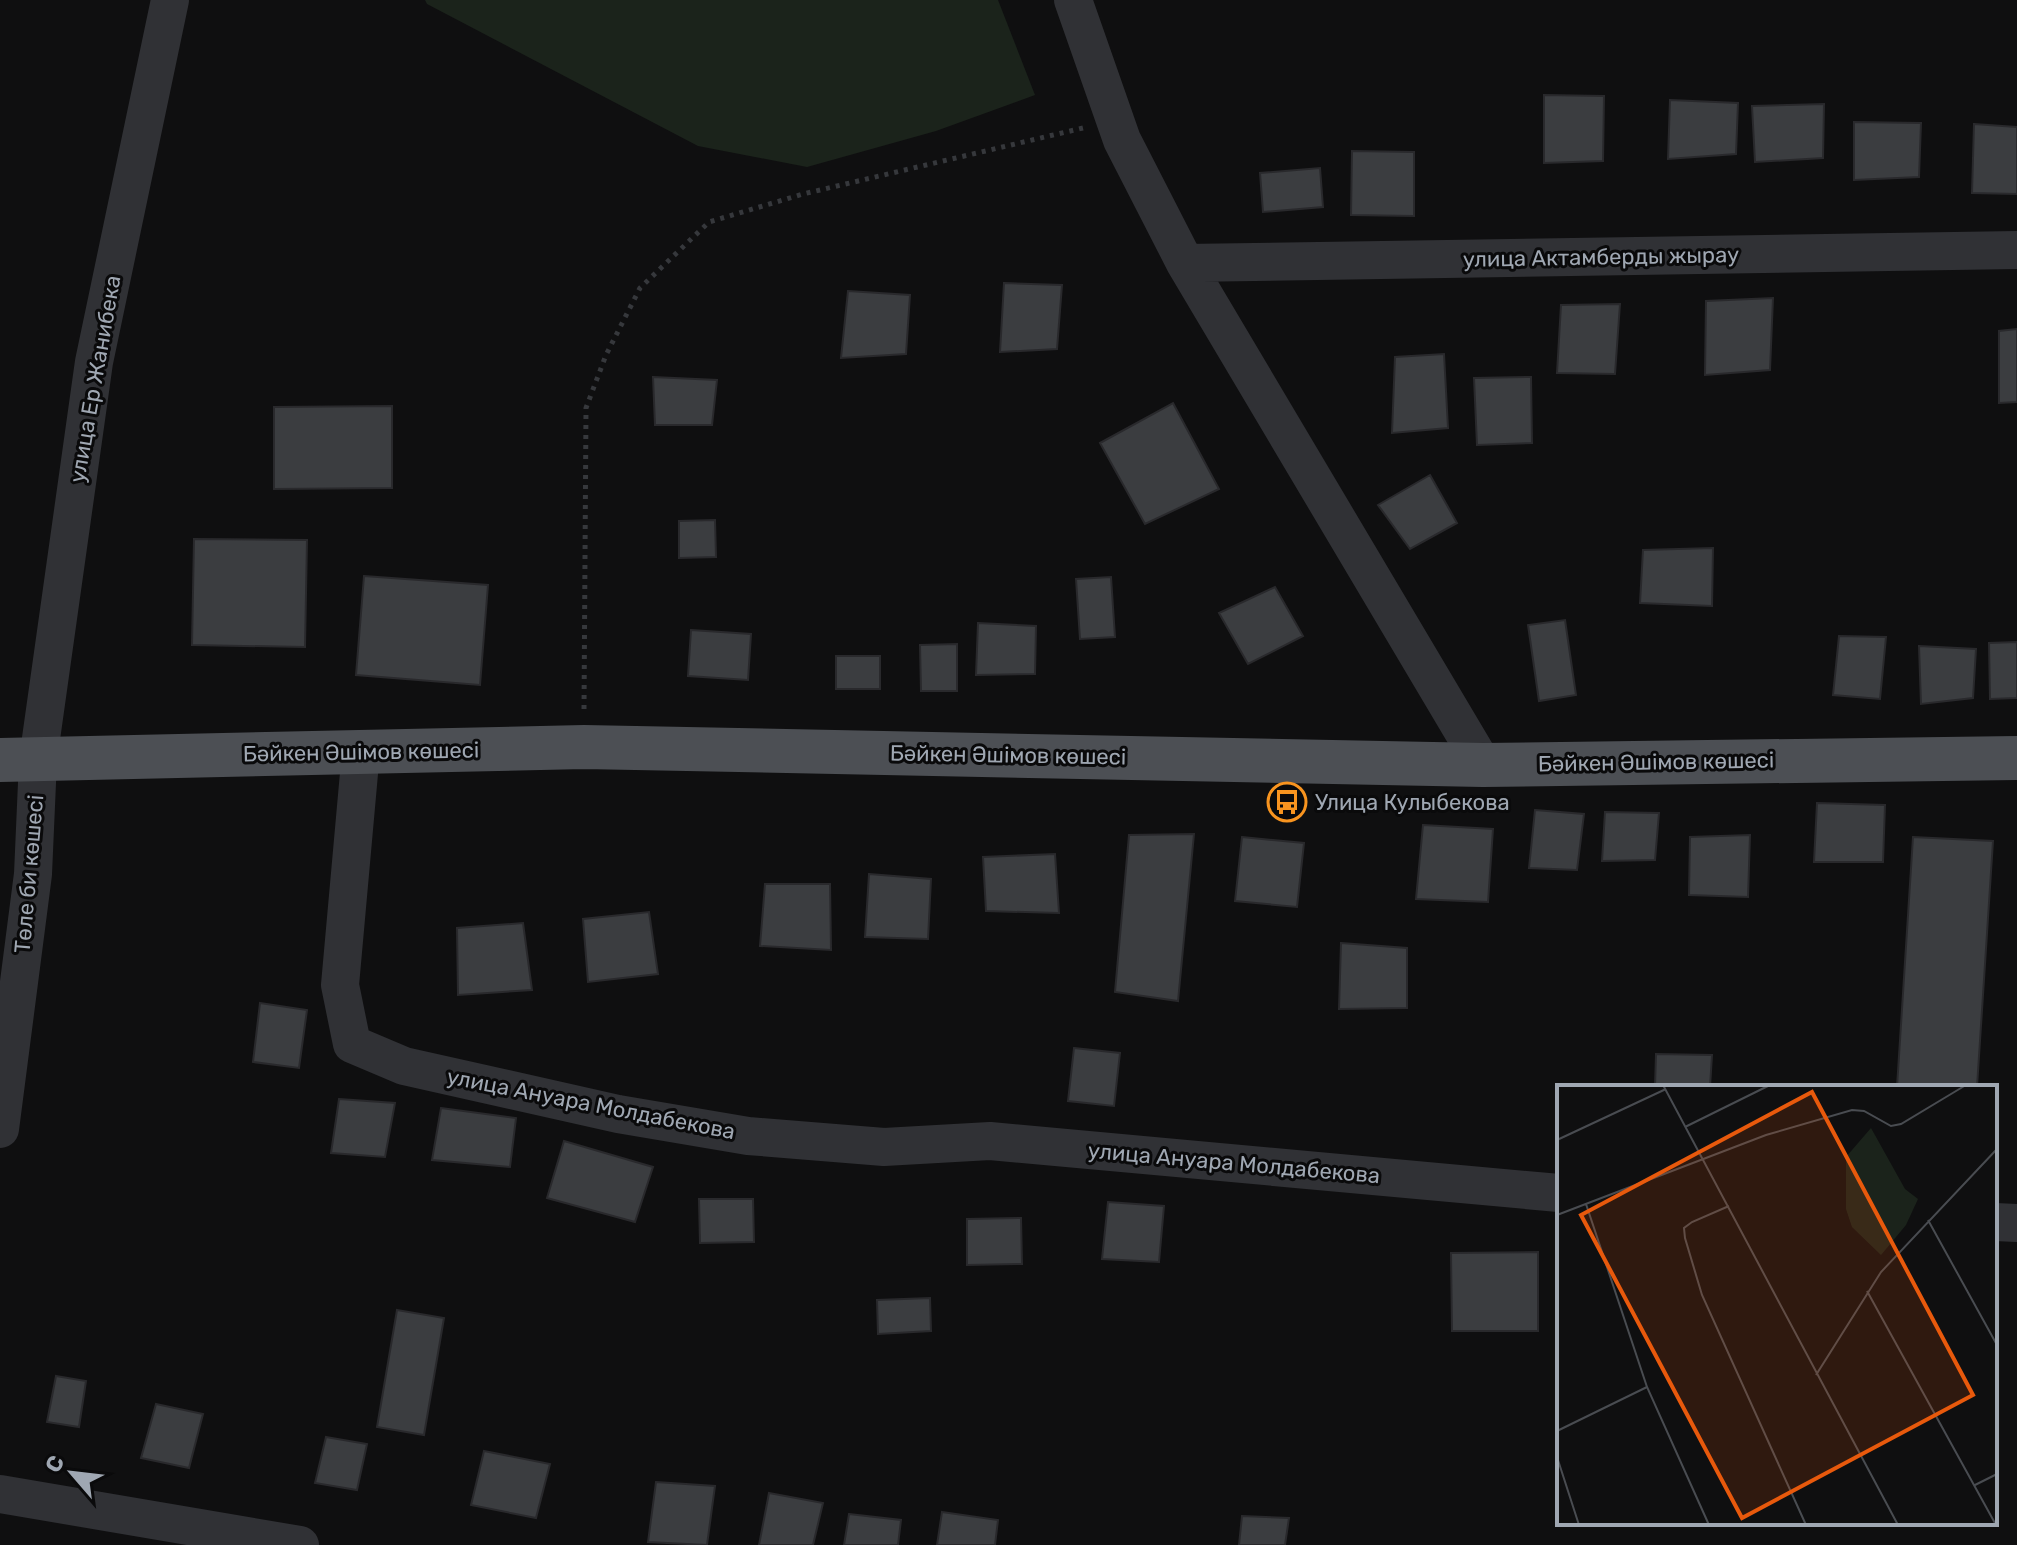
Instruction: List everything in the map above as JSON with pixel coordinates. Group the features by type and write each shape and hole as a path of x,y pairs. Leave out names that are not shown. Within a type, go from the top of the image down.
{"main road":[{"name":"Бәйкен Әшімов көшесі","path":"19,760 584,747 1483,765 2017,758"}],"street":[{"name":"улица Ер Жанибека","path":"19,760 94,362 170,0"},
{"path":"1073,0 1115,121 1185,263 1483,765"},
{"name":"улица Актамберды жырау","path":"1185,263 2017,250"},
{"name":"улица Ануара Молдабекова","path":"361,751 340,985 352,1044 404,1066 618,1114 748,1136 884,1147 990,1141 1557,1193"},
{"name":"Төле би көшесі","path":"0,1129 33,874 19,760"},
{"path":"1997,1222 2017,1223"},
{"path":"0,1494 300,1545"}],"path":[{"path":"584,747 586,408 606,355 640,288 709,222 803,194 1115,121"}],"shaded area":[{"path":"425,0 998,0 1035,95 936,131 807,167 698,146 427,4"}],"building":[{"path":"1544,95 1604,96 1603,161 1544,163"},
{"path":"1670,100 1738,103 1736,154 1668,159"},
{"path":"1824,104 1823,158 1755,162 1752,106"},
{"path":"1854,122 1921,123 1919,177 1854,180"},
{"path":"1974,124 2017,127 2017,194 1972,193"},
{"path":"1352,151 1414,152 1414,216 1351,215"},
{"path":"1320,168 1323,207 1263,212 1260,173"},
{"path":"1004,283 1062,285 1057,349 1000,352"},
{"path":"848,291 910,295 906,354 841,358"},
{"path":"1773,298 1770,370 1705,375 1706,301"},
{"path":"1620,304 1615,374 1557,373 1561,305"},
{"path":"2017,329 2017,402 1999,403 1999,331"},
{"path":"1444,354 1448,428 1392,433 1395,357"},
{"path":"653,377 717,380 712,425 655,425"},
{"path":"1531,377 1532,443 1477,445 1474,378"},
{"path":"1173,403 1219,489 1145,524 1100,443"},
{"path":"392,406 392,488 274,489 274,407"},
{"path":"1430,475 1457,523 1410,549 1378,505"},
{"path":"715,520 716,557 679,558 679,521"},
{"path":"194,539 307,540 305,647 192,645"},
{"path":"1713,548 1712,606 1640,603 1643,550"},
{"path":"364,576 488,585 480,685 356,675"},
{"path":"1111,577 1115,637 1080,639 1076,579"},
{"path":"1275,587 1303,636 1248,664 1219,613"},
{"path":"1565,620 1576,695 1539,701 1528,625"},
{"path":"978,623 1036,626 1035,674 976,675"},
{"path":"691,630 751,634 748,680 688,676"},
{"path":"1839,636 1886,637 1880,699 1833,695"},
{"path":"2017,642 2017,698 1990,699 1989,643"},
{"path":"957,644 957,691 921,691 920,645"},
{"path":"1919,646 1976,649 1973,698 1921,704"},
{"path":"836,656 880,656 880,689 836,689"},
{"path":"1817,803 1885,805 1883,862 1814,862"},
{"path":"1535,810 1584,814 1577,870 1529,868"},
{"path":"1605,812 1659,813 1655,860 1602,861"},
{"path":"1423,825 1493,829 1488,902 1416,899"},
{"path":"1194,834 1178,1001 1115,992 1129,835"},
{"path":"1750,835 1748,897 1689,895 1690,837"},
{"path":"1242,837 1304,843 1297,907 1235,901"},
{"path":"1913,837 1993,841 1977,1085 1897,1085"},
{"path":"1055,854 1059,913 986,911 983,857"},
{"path":"869,874 931,879 928,939 865,937"},
{"path":"765,884 830,884 831,950 760,946"},
{"path":"649,912 658,974 588,982 583,919"},
{"path":"523,923 532,990 458,995 457,928"},
{"path":"1341,943 1407,948 1407,1008 1339,1009"},
{"path":"260,1003 307,1010 299,1068 253,1062"},
{"path":"1074,1048 1120,1053 1114,1106 1068,1101"},
{"path":"1656,1054 1712,1055 1710,1085 1655,1085"},
{"path":"339,1099 395,1103 385,1157 331,1153"},
{"path":"441,1108 516,1118 510,1167 432,1160"},
{"path":"564,1141 653,1167 635,1222 547,1198"},
{"path":"699,1199 753,1199 754,1242 700,1243"},
{"path":"1108,1202 1164,1206 1159,1262 1102,1259"},
{"path":"1021,1218 1022,1264 967,1265 967,1219"},
{"path":"1538,1252 1538,1331 1452,1331 1451,1253"},
{"path":"930,1298 931,1331 878,1334 877,1300"},
{"path":"397,1310 444,1318 424,1435 377,1427"},
{"path":"56,1376 86,1381 79,1427 47,1422"},
{"path":"156,1404 203,1414 189,1468 141,1458"},
{"path":"326,1437 367,1444 357,1490 315,1483"},
{"path":"484,1451 550,1464 536,1518 471,1505"},
{"path":"656,1482 715,1486 707,1545 648,1542"},
{"path":"769,1493 823,1503 813,1545 759,1545"},
{"path":"942,1512 998,1520 995,1545 937,1545"},
{"path":"849,1514 901,1520 898,1545 844,1545"},
{"path":"1242,1516 1289,1518 1285,1545 1239,1545"}],"place":[{"name":"Улица Кулыбекова","path":"1287,802"}]}
